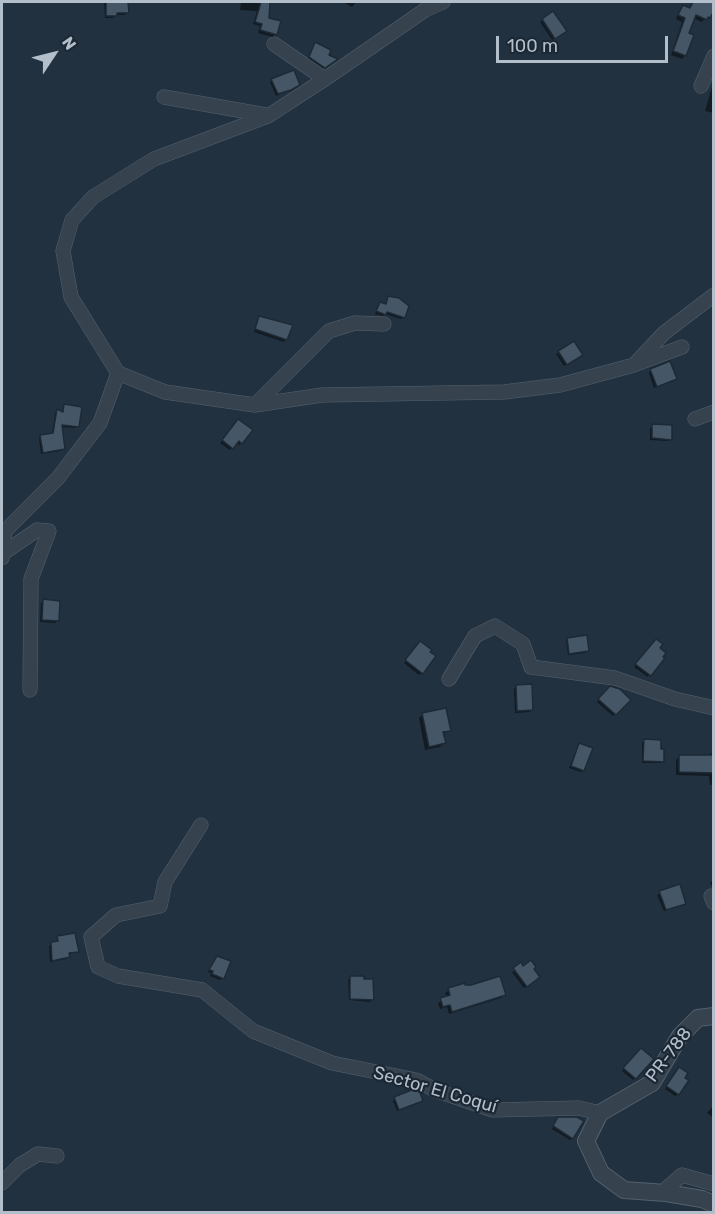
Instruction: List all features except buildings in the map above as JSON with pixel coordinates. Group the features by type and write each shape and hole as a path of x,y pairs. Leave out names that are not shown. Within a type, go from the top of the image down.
{"street":[{"path":"442,2 425,10 268,116 154,159 93,198 72,220 63,251 71,297 118,374 165,392 255,405 322,395 504,392 560,385 634,365 682,347"},
{"path":"274,44 326,79"},
{"path":"701,86 714,56"},
{"path":"164,97 268,116"},
{"path":"634,365 664,333 714,295"},
{"path":"255,405 328,331 355,323 384,324"},
{"path":"2,556 5,531 58,478 100,423 118,374"},
{"path":"695,419 714,412"},
{"path":"2,556 37,530 50,531 31,579 30,690"},
{"path":"449,679 475,636 495,626 522,644 531,667 615,678 675,699 714,708"},
{"name":"Sector El Coquí","path":"201,825 165,882 160,906 116,915 91,937 98,967 118,976 202,990 253,1031 332,1063 416,1080 435,1090 492,1110 579,1108 600,1113"},
{"name":"PR-788","path":"600,1113 652,1083 680,1036 698,1018 714,1016"},
{"path":"600,1113 586,1141 601,1173 624,1190 666,1193 702,1199 714,1204"},
{"path":"2,1183 20,1165 38,1154 57,1156"},
{"path":"666,1193 667,1188 682,1175 714,1184"}]}
